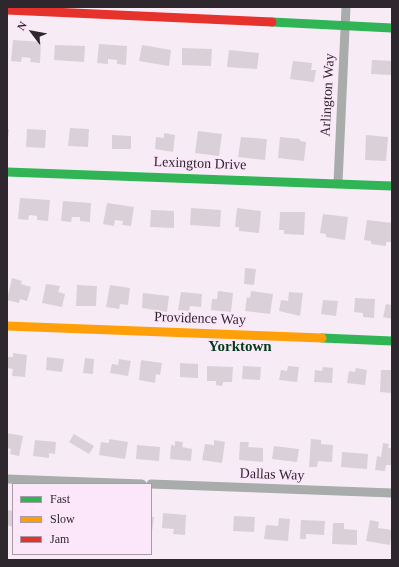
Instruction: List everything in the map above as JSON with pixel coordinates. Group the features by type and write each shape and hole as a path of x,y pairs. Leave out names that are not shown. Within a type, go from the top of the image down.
{"street":[{"name":"Arlington Way","path":"338,183 346,7"},
{"path":"7,10 392,28"},
{"name":"Lexington Drive","path":"7,172 392,186"},
{"name":"Providence Way","path":"7,326 392,341"},
{"path":"7,479 115,483"},
{"name":"Dallas Way","path":"152,484 392,493"}],"building":[{"path":"13,40 41,42 40,63 30,62 31,58 22,57 21,62 11,61"},
{"path":"99,44 127,46 126,65 117,64 117,60 108,59 108,64 97,63"},
{"path":"55,45 85,46 84,62 54,60"},
{"path":"142,45 171,50 169,66 139,61"},
{"path":"182,48 212,49 211,66 182,65"},
{"path":"229,50 259,53 257,69 227,67"},
{"path":"372,60 392,61 392,75 371,74"},
{"path":"293,61 312,63 311,70 316,70 314,82 290,79"},
{"path":"70,128 89,129 88,147 68,146"},
{"path":"7,129 9,129 8,139 7,139"},
{"path":"27,129 46,130 45,148 26,147"},
{"path":"198,131 222,134 219,156 195,153"},
{"path":"164,133 175,135 173,152 155,149 156,137 164,138"},
{"path":"112,135 131,136 131,149 112,149"},
{"path":"366,135 388,137 386,161 365,160"},
{"path":"241,137 267,139 265,160 238,157"},
{"path":"280,137 300,139 300,141 306,142 304,161 278,158"},
{"path":"20,198 50,200 48,221 37,220 37,216 29,215 28,220 18,219"},
{"path":"63,201 91,203 90,222 80,221 80,217 72,217 71,222 61,221"},
{"path":"107,203 134,207 131,226 122,225 123,221 115,220 114,226 103,224"},
{"path":"191,208 221,210 220,227 190,225"},
{"path":"237,208 261,211 259,233 239,231 239,227 235,227"},
{"path":"151,210 174,211 174,228 150,227"},
{"path":"280,212 305,212 304,235 284,234 284,230 279,230"},
{"path":"323,214 348,217 345,240 326,237 326,234 320,233"},
{"path":"367,220 392,223 391,242 386,242 386,246 371,244 371,241 364,240"},
{"path":"245,268 256,269 254,285 244,284"},
{"path":"12,278 22,281 21,284 31,287 27,301 20,299 19,303 7,300"},
{"path":"46,284 60,286 58,292 65,294 62,307 42,303"},
{"path":"77,285 97,286 96,306 76,306"},
{"path":"110,285 130,288 128,305 120,304 119,309 106,307"},
{"path":"218,291 233,293 231,312 211,310 212,299 217,299"},
{"path":"251,291 273,294 270,314 245,311 247,297 250,298"},
{"path":"181,292 202,294 201,307 190,306 189,311 178,310"},
{"path":"289,292 303,293 300,316 279,311 281,300 288,301"},
{"path":"143,293 169,296 167,312 142,308"},
{"path":"355,298 375,299 374,318 363,317 363,313 354,312"},
{"path":"323,300 338,301 336,316 321,314"},
{"path":"386,304 392,305 392,319 383,317"},
{"path":"13,353 27,355 25,377 12,376 13,369 7,368 7,357 13,357"},
{"path":"47,357 64,359 62,372 46,370"},
{"path":"85,358 94,359 93,374 83,373"},
{"path":"119,359 131,361 128,376 110,373 112,364 118,365"},
{"path":"141,360 162,363 160,375 156,374 155,383 139,380"},
{"path":"180,363 198,364 198,378 180,377"},
{"path":"207,366 233,367 232,382 223,382 222,386 216,385 216,381 207,381"},
{"path":"243,366 261,367 260,380 242,379"},
{"path":"288,366 299,367 297,382 279,380 281,370 287,371"},
{"path":"323,367 333,368 332,383 314,382 315,370 322,371"},
{"path":"356,368 367,370 365,385 347,383 349,371 355,372"},
{"path":"381,370 392,370 391,393 380,392"},
{"path":"7,433 23,436 19,456 10,454 11,449 7,448"},
{"path":"74,434 94,446 89,454 69,442"},
{"path":"109,439 128,442 125,459 99,455 101,442 109,443"},
{"path":"311,439 321,440 321,444 333,445 332,462 318,461 317,467 309,467"},
{"path":"35,440 56,442 55,454 49,453 49,458 33,456"},
{"path":"214,440 225,442 222,463 202,460 205,444 214,445"},
{"path":"175,441 183,442 182,447 192,449 191,461 170,459 171,445 175,446"},
{"path":"240,442 249,442 248,447 263,448 263,462 239,460"},
{"path":"383,443 389,444 388,448 392,448 392,465 386,465 385,471 375,470 377,456 381,457"},
{"path":"137,445 160,447 159,461 136,459"},
{"path":"274,446 299,449 297,462 272,459"},
{"path":"342,452 368,454 367,469 341,467"},
{"path":"7,510 12,511 12,527 7,525"},
{"path":"163,513 186,515 185,535 173,534 174,529 162,528"},
{"path":"234,516 255,517 254,532 233,531"},
{"path":"152,517 154,517 152,532"},
{"path":"279,518 290,519 288,541 264,539 266,525 278,526"},
{"path":"301,520 325,521 324,535 306,534 306,539 300,539"},
{"path":"370,520 379,522 378,528 392,530 390,545 366,541"},
{"path":"333,523 344,523 344,529 357,530 357,545 332,544"}],"traffic: fast":[{"path":"272,22 392,28"},
{"path":"7,172 392,186"},
{"path":"322,338 392,341"}],"traffic: slow":[{"path":"7,326 322,338"}],"traffic: jam":[{"path":"7,10 272,22"}],"district":[{"name":"Yorktown","path":"240,347"}]}
